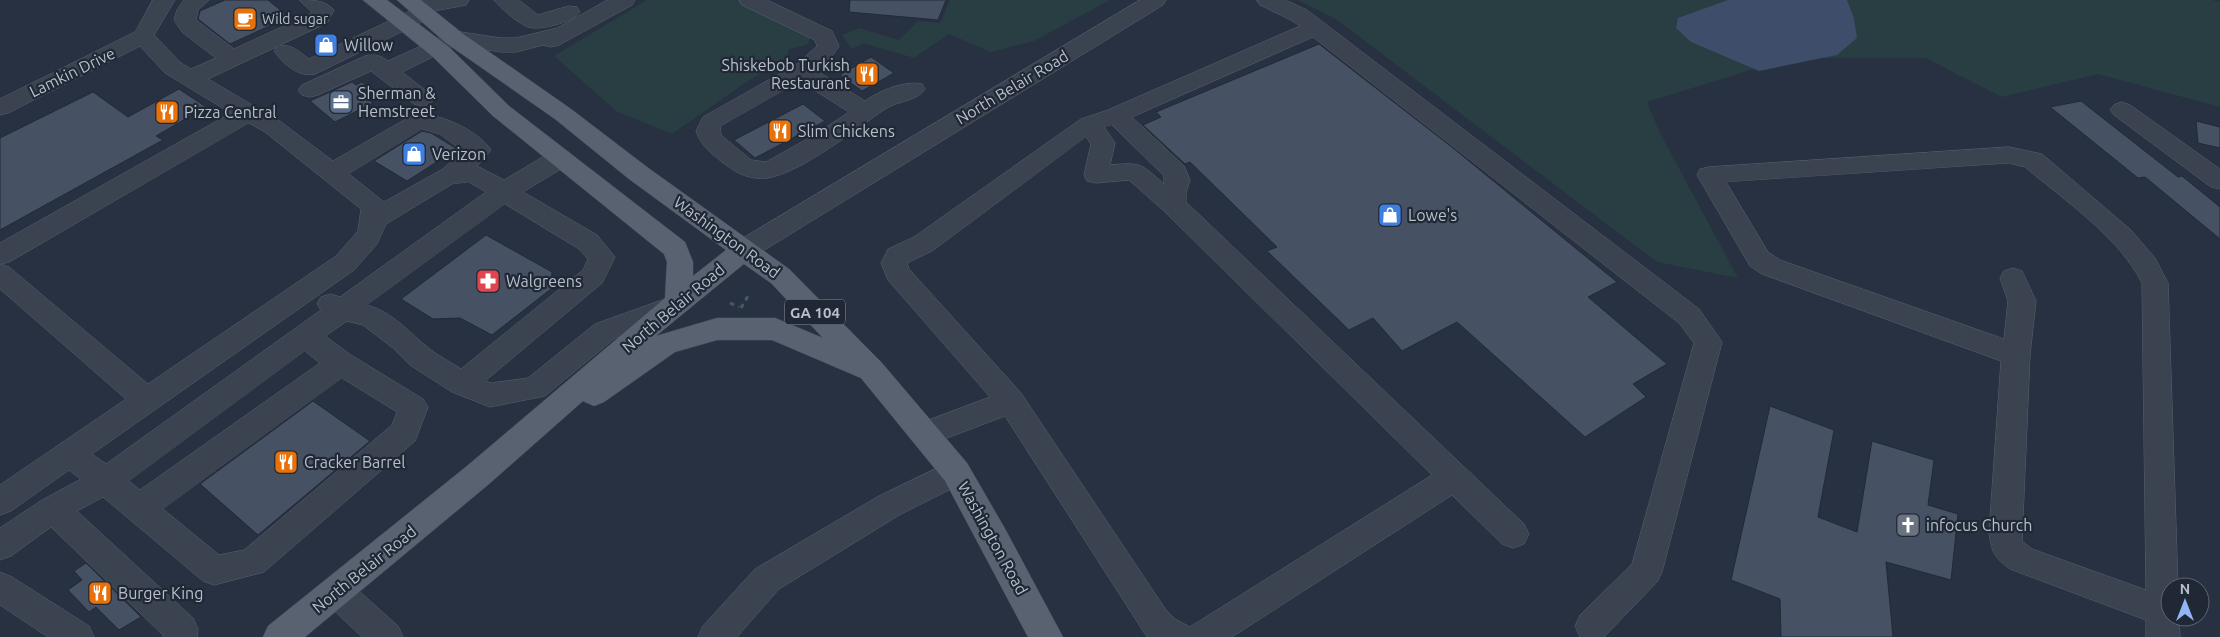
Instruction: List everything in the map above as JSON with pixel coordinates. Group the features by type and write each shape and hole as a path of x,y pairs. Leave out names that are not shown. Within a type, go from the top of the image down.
{"main road":[{"name":"Washington Road","path":"374,0 413,11 444,42 501,111 676,249 680,262 676,304"},
{"name":"Washington Road","path":"444,42 496,68 563,114 638,173 780,276 872,372 956,472 993,536 1046,637"},
{"name":"North Belair Road","path":"280,637 478,475 676,304 744,250"},
{"path":"478,475 666,344 716,329 775,329 872,372"}],"street":[{"path":"0,502 344,263 369,238 376,219 373,206 332,173 250,112 174,68 144,36 164,0"},
{"path":"198,0 190,6 185,20 190,27 232,59"},
{"path":"192,78 319,18 323,10 310,0"},
{"path":"285,52 307,69 363,34 413,11 458,0"},
{"path":"505,0 534,22 556,18 591,0"},
{"path":"496,68 567,32 624,0"},
{"path":"750,0 824,36 828,46 820,59 802,72 779,82 711,122 708,131 710,140 745,168 766,170 775,168 824,140 881,101 914,89"},
{"name":"North Belair Road","path":"744,250 1155,0"},
{"path":"1268,0 1299,15 1689,316 1708,342 1646,572 1592,626"},
{"path":"1178,637 1163,630 1154,621 1011,401 897,273 894,263 897,256 923,244 1089,124 1116,115 1315,28"},
{"path":"386,71 444,42 516,45 567,32"},
{"name":"Lamkin Drive","path":"0,108 144,36"},
{"path":"310,90 373,60 422,99"},
{"path":"802,72 865,112"},
{"path":"2122,110 2215,174"},
{"path":"0,256 250,112"},
{"path":"1116,115 1175,172 1178,180 1173,193 1173,205"},
{"path":"332,173 419,120 448,128 479,150 451,176"},
{"path":"1089,124 1102,143 1096,175 1134,171 1173,205 1513,534"},
{"path":"2016,355 1771,267 1759,259 1708,175 2009,155 2021,156 2033,160 2122,236 2146,265 2155,283 2162,577"},
{"path":"0,546 53,509 106,481 504,192 560,158"},
{"path":"376,219 446,177 473,173 588,242 602,257 593,276 462,384"},
{"path":"0,274 147,400"},
{"path":"2013,278 2022,301 2016,355 2005,534 2007,548 2021,559 2160,623"},
{"path":"306,290 341,309 372,317 404,340 420,357 462,384 490,395 535,388 605,331 676,304"},
{"path":"70,454 140,508 214,571 253,562 404,432 413,407 341,363 306,337"},
{"path":"140,508 341,363"},
{"path":"926,434 1011,401"},
{"path":"715,637 767,579 890,505 956,472"},
{"path":"1202,637 1454,477"},
{"path":"53,509 182,629 180,637"},
{"path":"0,587 77,637"},
{"path":"337,592 386,637"}],"path":[{"path":"741,308 748,296"}],"green space":[{"path":"647,0 735,0 806,33 810,38 807,45 789,49 787,57 745,83 672,134 616,111 554,56"},
{"path":"950,0 1110,0 1034,41 991,52 949,34 914,58 863,43 852,49 842,35 859,28 899,40 918,21 940,23"},
{"path":"1298,0 2212,0 2220,2 2220,107 2098,74 2002,97 1925,58 1790,58 1647,102 1660,133 1738,278 1657,262 1337,20"}],"water":[{"path":"1728,0 1847,0 1854,18 1857,38 1837,55 1759,71 1691,42 1676,28 1678,18"}],"building":[{"path":"225,0 268,0 289,17 230,44 198,19 200,11"},
{"path":"850,0 946,0 938,20 849,12"},
{"name":"Lowe's","path":"1319,44 1453,148 1617,282 1588,297 1667,364 1633,384 1646,397 1585,437 1457,322 1402,351 1373,318 1349,330 1267,251 1277,247 1190,162 1185,164 1143,125 1161,117 1156,112"},
{"name":"Shiskebob Turkish Restaurant","path":"871,57 894,73 862,91 840,75"},
{"name":"Sherman & Hemstreet","path":"352,82 356,85 362,82 376,94 367,98 373,103 335,122 310,101"},
{"path":"179,89 206,107 156,136 163,140 0,230 0,138 93,92 128,117"},
{"path":"2081,101 2178,177 2182,176 2220,207 2220,239 2145,177 2138,178 2050,107"},
{"name":"Slim Chickens","path":"803,104 825,121 755,158 734,140"},
{"path":"2196,121 2220,127 2220,148 2198,143"},
{"name":"Verizon","path":"422,131 431,133 457,149 407,181 374,161"},
{"name":"Walgreens","path":"486,235 552,272 551,289 492,335 460,318 433,319 401,299"},
{"name":"Cracker Barrel","path":"313,401 370,441 258,535 200,484"},
{"name":"infocus Church","path":"1770,406 1834,430 1818,517 1857,532 1872,441 1934,460 1928,505 1958,514 1951,580 1886,562 1893,637 1781,637 1780,599 1731,580"},
{"name":"Burger King","path":"86,563 141,617 119,630 96,607 89,612 68,590 82,580 74,571"}],"place":[{"name":"Wild sugar","path":"245,19"},
{"name":"Willow","path":"326,45"},
{"name":"Shiskebob Turkish Restaurant","path":"867,74"},
{"name":"Sherman & Hemstreet","path":"341,102"},
{"name":"Pizza Central","path":"167,112"},
{"name":"Slim Chickens","path":"780,131"},
{"name":"Verizon","path":"414,154"},
{"name":"Lowe's","path":"1390,215"},
{"name":"Walgreens","path":"488,281"},
{"name":"Cracker Barrel","path":"286,462"},
{"name":"infocus Church","path":"1908,525"},
{"name":"Burger King","path":"100,593"}]}
